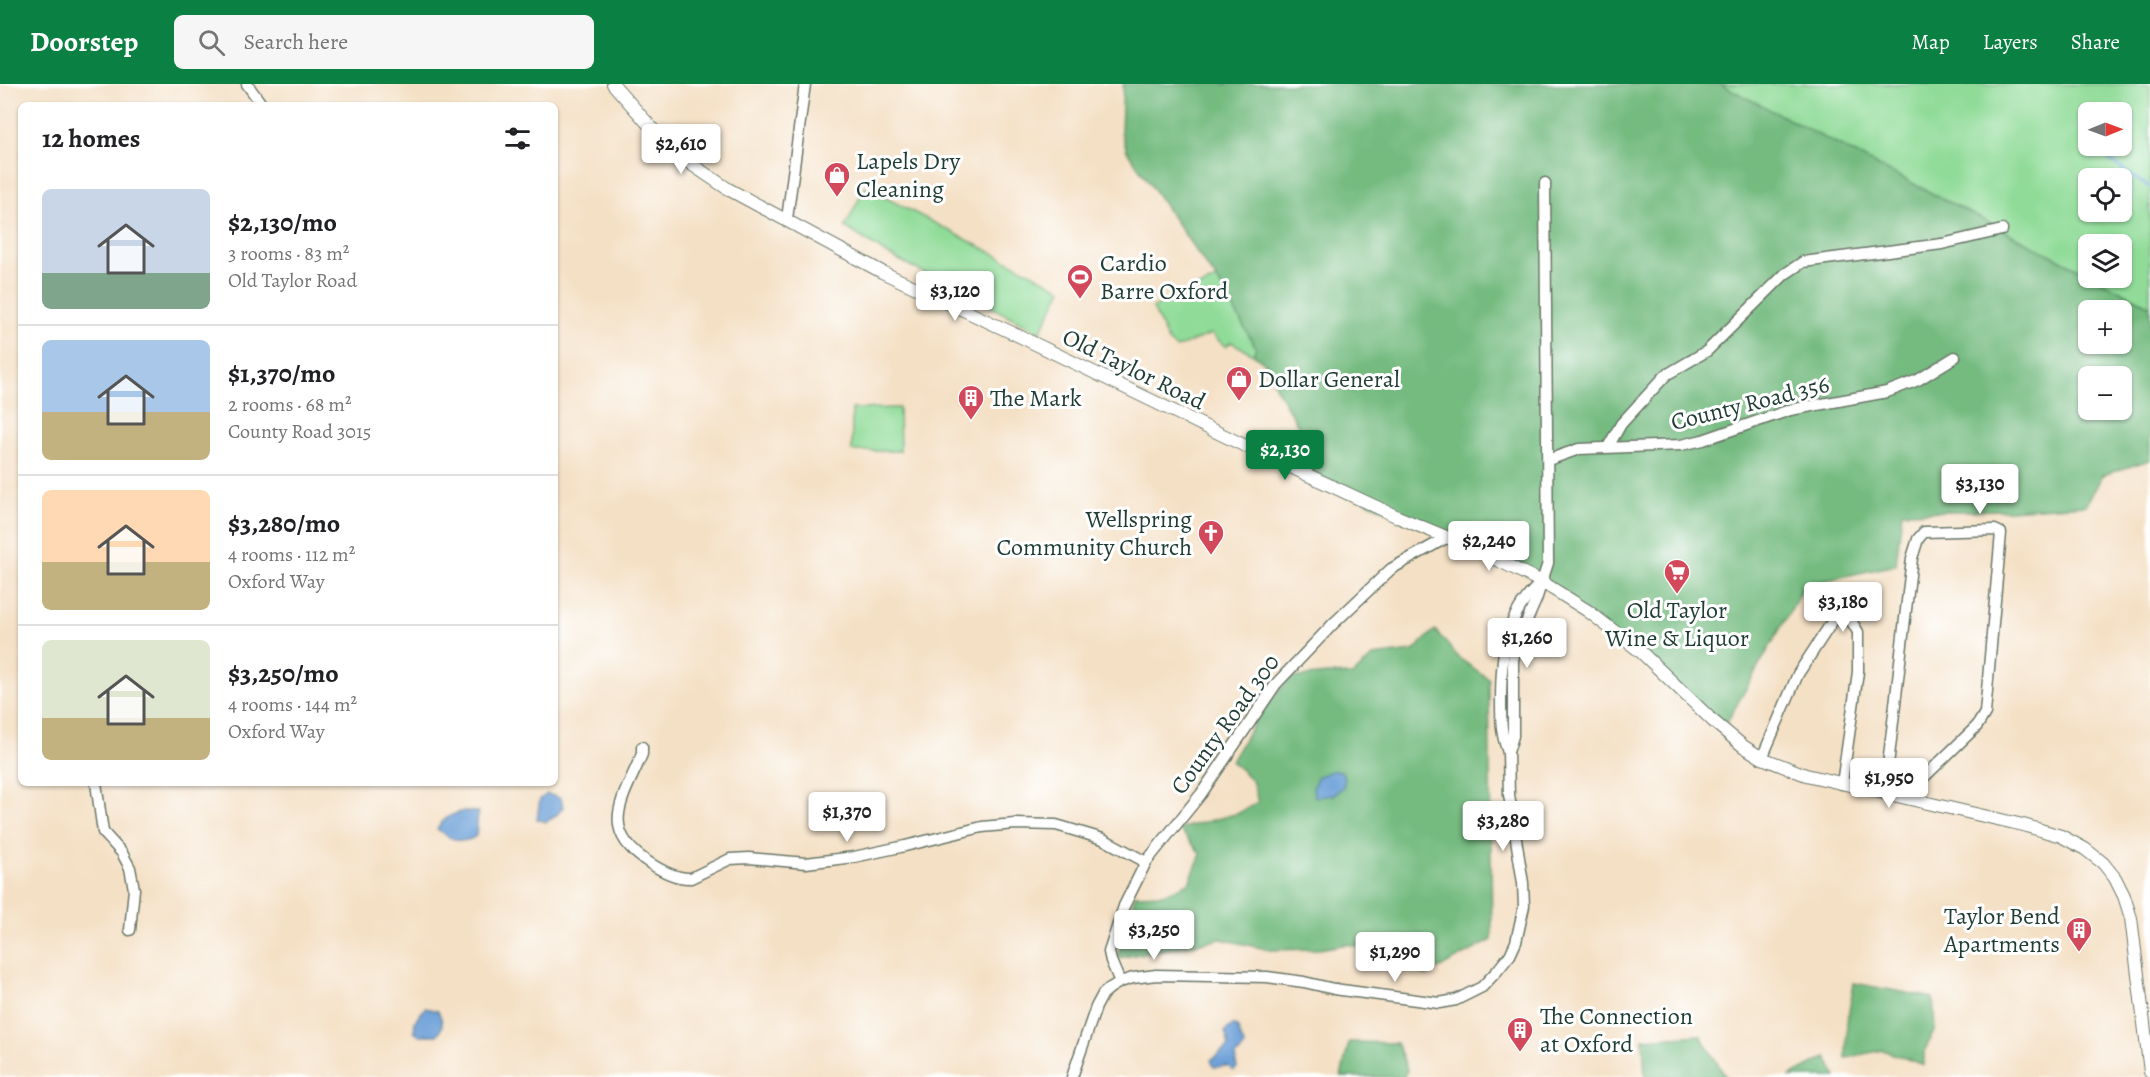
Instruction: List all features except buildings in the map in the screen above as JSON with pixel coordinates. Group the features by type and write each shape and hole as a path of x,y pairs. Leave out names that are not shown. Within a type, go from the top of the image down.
{"street":[{"path":"247,84 260,102"},
{"name":"Old Taylor Road","path":"613,84 657,134 691,164 728,189 882,272 1242,444 1446,538 1475,549 1542,582 1588,611 1641,652 1713,721 1743,746 1762,758 1806,775 1913,798 2061,836 2085,849 2103,863 2115,878 2131,918 2150,1072"},
{"path":"787,219 805,84"},
{"path":"1072,1077 1096,1007 1110,988 1120,982 1156,975 1267,977 1334,989 1439,1003 1456,1000 1482,987 1510,955 1522,923 1524,906 1523,883 1509,795 1508,752 1513,736 1515,648 1536,600 1548,563 1545,183"},
{"path":"1608,447 1622,424 1666,375 1707,351 1785,274 1803,262 1942,244 2002,230"},
{"name":"County Road 356","path":"1548,460 1580,449 1680,445 1703,440 1790,410 1887,392 1918,380 1955,357"},
{"path":"1888,793 1888,765 1912,558 1917,539 1924,532 1995,530 2001,533 1985,712 1977,726 1917,784 1913,798"},
{"name":"County Road 300","path":"1120,982 1109,952 1124,906 1146,862 1201,794 1276,684 1333,624 1391,569 1446,538"},
{"path":"1762,758 1798,674 1834,619 1844,617 1850,619 1858,632 1858,672 1842,783"},
{"path":"642,747 642,754 621,805 619,831 626,844 638,855 654,866 684,878 691,878 730,859 823,861 905,846 982,827 1015,824 1063,827 1103,839 1146,862"},
{"path":"96,786 103,832 122,853 130,868 134,889 130,930"}],"green space":[{"path":"1123,84 1720,84 2078,269 2078,288 2115,288 2150,306 2150,460 2103,475 2086,505 2009,510 1902,512 1896,565 1805,585 1723,729 1678,686 1542,582 1300,471 1300,429 1275,386 1269,366 1253,354 1256,348 1217,279 1127,151 1121,132"},
{"path":"1720,84 2150,84 2150,306 2115,288 2132,288 2132,234 2078,234 2078,269"},
{"path":"865,187 1062,289 1040,332 887,254 845,227"},
{"path":"1217,279 1256,348 1253,354 1231,342 1226,347 1211,334 1176,348 1168,341 1153,308"},
{"path":"899,408 900,451 852,451 852,409"},
{"path":"1435,630 1459,658 1489,679 1492,940 1425,976 1380,952 1347,944 1320,949 1271,950 1221,939 1117,958 1135,895 1163,894 1189,883 1201,854 1179,829 1239,813 1258,802 1252,780 1231,761 1259,715 1290,678 1327,674 1353,675 1373,656 1413,651"},
{"path":"1854,983 1933,998 1935,1029 1924,1052 1924,1065 1882,1050 1846,1058 1847,1022"},
{"path":"1700,1035 1726,1077 1645,1077 1643,1039"},
{"path":"1349,1042 1397,1043 1407,1070 1404,1077 1341,1077"},
{"path":"1827,1057 1836,1077 1789,1077"}],"water":[{"path":"1332,771 1341,771 1345,778 1343,787 1333,795 1315,797 1313,789 1317,777"},
{"path":"547,794 561,798 563,807 556,816 546,822 537,819 540,799"},
{"path":"465,811 478,812 476,836 461,841 437,829 449,817"},
{"path":"425,1008 438,1011 440,1015 442,1027 437,1035 419,1035 414,1032 415,1021"},
{"path":"1233,1025 1238,1028 1244,1044 1243,1049 1235,1056 1237,1068 1233,1071 1228,1066 1214,1067 1211,1060 1229,1046 1225,1031"}],"waterway":[{"path":"2104,156 2150,187"}],"place":[{"name":"Lapels Dry Cleaning","path":"837,198"},
{"name":"Cardio Barre Oxford","path":"1080,300"},
{"name":"Dollar General","path":"1239,402"},
{"name":"The Mark","path":"971,421"},
{"name":"Wellspring Community Church","path":"1211,556"},
{"name":"Old Taylor Wine & Liquor","path":"1677,595"},
{"name":"Taylor Bend Apartments","path":"2079,953"},
{"name":"The Connection at Oxford","path":"1520,1053"}]}
